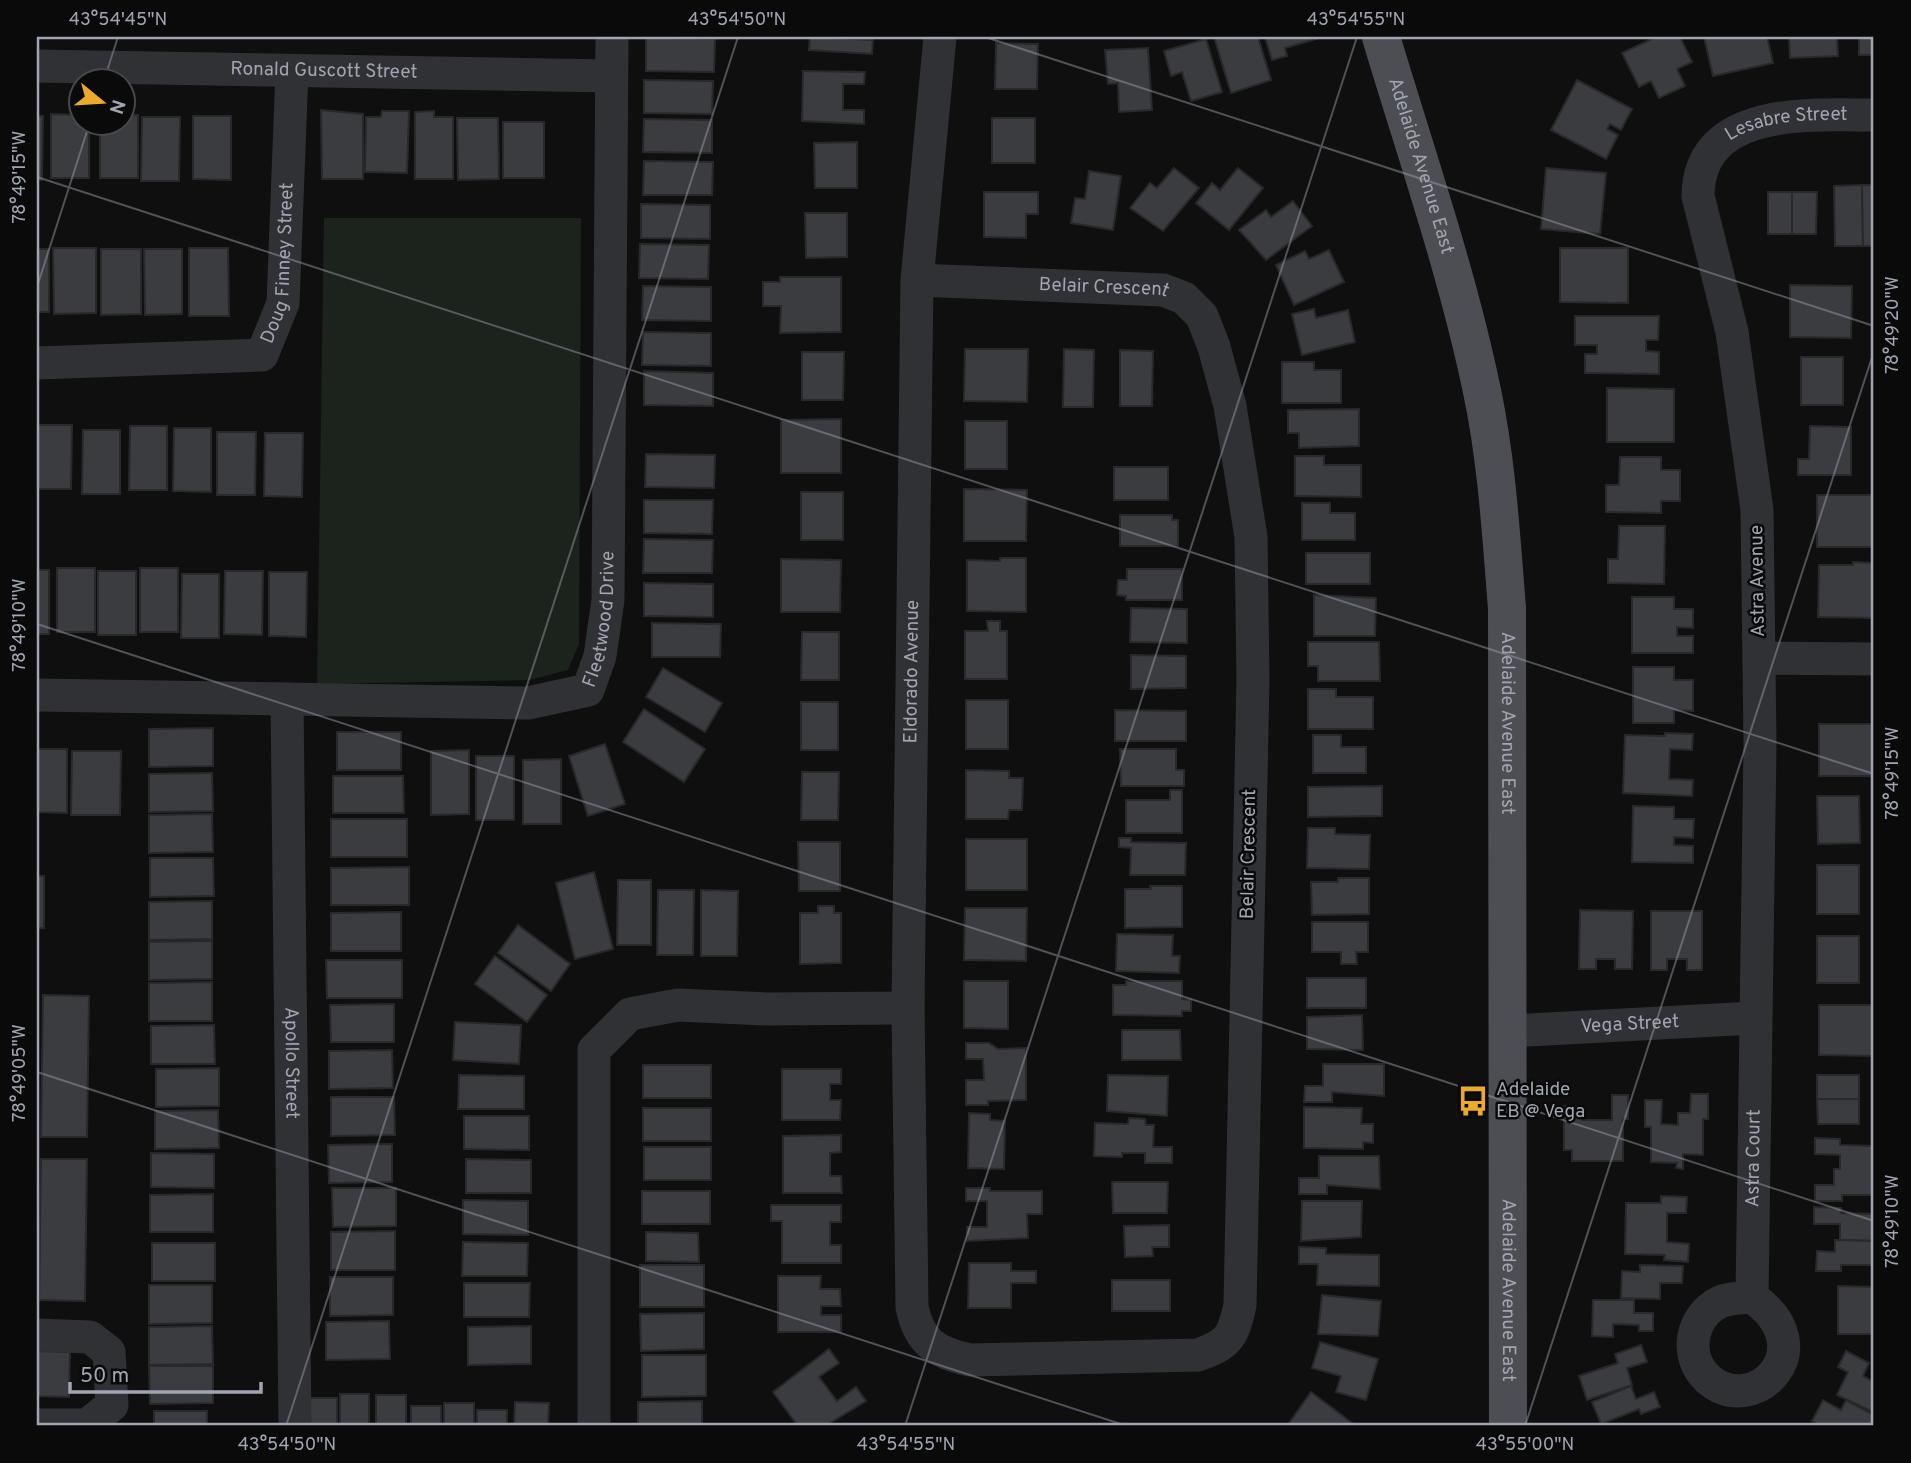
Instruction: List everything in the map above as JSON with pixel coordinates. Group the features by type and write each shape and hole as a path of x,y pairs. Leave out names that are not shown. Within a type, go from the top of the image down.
{"main road":[{"name":"Adelaide Avenue East","path":"1381,37 1466,324 1495,472 1507,608 1508,1426"}],"street":[{"name":"Fleetwood Drive","path":"37,695 528,704 588,690 600,656 608,600 612,37"},
{"name":"Eldorado Avenue","path":"912,1307 908,1008 917,280 940,37"},
{"name":"Ronald Guscott Street","path":"37,66 611,76"},
{"name":"Doug Finney Street","path":"37,363 262,355 283,303 292,71"},
{"name":"Lesabre Street","path":"1710,152 1724,137 1746,127 1800,115 1874,115"},
{"name":"Astra Avenue","path":"1710,152 1698,175 1698,196 1732,332 1757,510 1760,658 1754,1018"},
{"name":"Belair Crescent","path":"912,1307 915,1323 923,1338 944,1355 970,1360 1198,1355 1223,1346 1235,1327 1240,1305 1254,608 1251,537 1230,406 1214,346 1202,316 1184,298 1163,290 917,280"},
{"path":"1760,658 1874,659"},
{"name":"Apollo Street","path":"287,699 295,1426"},
{"path":"594,1426 594,1051 629,1014 678,1005 767,1009 908,1008"},
{"name":"Vega Street","path":"1508,1031 1754,1018"},
{"name":"Astra Court","path":"1752,1297 1754,1018"},
{"path":"37,1335 90,1336 109,1352 112,1405 87,1425 37,1425"}],"shaded area":[{"path":"324,218 581,218 579,644 568,670 530,680 317,684"}],"building":[{"path":"810,37 873,40 872,54 809,50"},
{"path":"1214,37 1258,37 1271,80 1231,93"},
{"path":"1265,37 1316,39 1285,48 1287,56 1272,60"},
{"path":"1656,37 1680,37 1692,62 1677,69 1685,86 1659,98 1651,81 1639,87 1622,53"},
{"path":"1704,37 1767,37 1773,63 1713,76"},
{"path":"1789,37 1837,37 1838,56 1790,58"},
{"path":"1859,37 1874,37 1874,55 1859,55"},
{"path":"646,38 715,39 714,72 646,71"},
{"path":"1206,39 1222,92 1191,101 1182,72 1171,76 1164,51"},
{"path":"996,43 1038,44 1037,89 995,89"},
{"path":"1148,48 1152,110 1119,112 1118,83 1108,84 1105,50"},
{"path":"803,71 865,72 864,84 843,84 843,110 864,110 864,124 802,121"},
{"path":"644,80 713,81 712,114 644,113"},
{"path":"1577,80 1632,109 1621,130 1610,124 1607,129 1618,135 1606,159 1551,130"},
{"path":"321,110 363,114 363,179 322,179"},
{"path":"382,111 409,111 407,173 365,172 366,117 381,117"},
{"path":"434,111 434,117 453,117 453,179 415,179 415,112"},
{"path":"51,114 66,115 66,136 89,136 89,178 51,178"},
{"path":"138,115 138,178 100,178 100,136 136,136"},
{"path":"37,116 43,116 42,180 37,180"},
{"path":"193,116 231,116 231,180 193,179"},
{"path":"142,117 180,117 179,181 141,181"},
{"path":"457,118 498,118 499,179 458,180"},
{"path":"992,118 1035,118 1035,163 992,163"},
{"path":"644,119 712,120 712,153 643,152"},
{"path":"503,122 544,122 544,178 503,178"},
{"path":"857,142 857,188 815,188 814,143"},
{"path":"644,161 713,162 712,195 643,195"},
{"path":"1174,168 1199,188 1163,231 1130,208 1150,183 1157,188"},
{"path":"1238,168 1263,188 1229,230 1196,203 1212,183 1220,190"},
{"path":"1546,168 1606,173 1600,234 1541,229"},
{"path":"1089,171 1121,176 1113,230 1071,223 1075,198 1085,199"},
{"path":"1862,185 1863,246 1835,246 1834,186"},
{"path":"1862,185 1874,185 1874,246 1863,246"},
{"path":"984,192 1038,192 1038,214 1026,214 1026,238 984,237"},
{"path":"1768,192 1792,192 1792,234 1768,234"},
{"path":"1792,192 1817,192 1816,234 1792,234"},
{"path":"1293,201 1312,226 1266,260 1239,230 1266,210 1271,217"},
{"path":"641,204 710,205 710,239 641,238"},
{"path":"805,213 847,213 847,257 806,258"},
{"path":"640,244 709,245 708,279 639,278"},
{"path":"53,248 96,248 96,313 54,314"},
{"path":"189,248 228,248 229,316 189,316"},
{"path":"1560,248 1628,248 1628,303 1560,302"},
{"path":"37,249 49,249 49,312 37,312"},
{"path":"101,249 141,249 141,314 101,315"},
{"path":"144,249 182,249 182,314 145,315"},
{"path":"1329,250 1344,282 1294,305 1276,265 1305,251 1309,259"},
{"path":"780,277 841,277 841,332 780,333 781,306 763,306 763,282 780,282"},
{"path":"1790,285 1852,286 1851,338 1790,337"},
{"path":"643,286 711,287 711,321 642,320"},
{"path":"1314,309 1316,318 1348,310 1355,342 1302,355 1292,314"},
{"path":"1575,316 1659,316 1658,340 1646,340 1646,351 1659,352 1659,374 1585,373 1585,354 1597,354 1597,345 1575,345"},
{"path":"643,332 711,333 711,366 642,365"},
{"path":"965,349 1028,349 1027,402 964,401"},
{"path":"1064,349 1094,350 1093,407 1063,407"},
{"path":"1120,350 1153,351 1152,406 1120,406"},
{"path":"802,352 844,352 843,400 802,400"},
{"path":"1801,357 1843,357 1843,405 1801,405"},
{"path":"1282,362 1314,362 1314,370 1341,370 1341,403 1282,403"},
{"path":"644,371 713,373 713,406 644,405"},
{"path":"1607,388 1674,389 1674,442 1607,442"},
{"path":"1359,409 1359,446 1299,448 1299,433 1288,433 1288,410"},
{"path":"841,419 841,473 781,473 781,420"},
{"path":"965,421 1007,421 1007,469 965,469"},
{"path":"37,425 72,425 71,489 37,489"},
{"path":"130,426 167,426 167,490 129,490"},
{"path":"1810,426 1851,427 1851,475 1798,475 1798,459 1809,459"},
{"path":"174,428 211,428 211,492 173,491"},
{"path":"83,430 120,430 120,494 82,494"},
{"path":"217,432 256,432 255,495 217,495"},
{"path":"265,433 303,433 302,497 264,496"},
{"path":"646,454 715,455 714,488 645,487"},
{"path":"1295,456 1324,456 1324,465 1361,465 1361,497 1295,496"},
{"path":"1620,457 1661,457 1661,470 1680,470 1680,501 1661,501 1661,513 1606,512 1606,485 1619,485"},
{"path":"1114,467 1168,467 1168,500 1114,500"},
{"path":"964,489 1027,490 1026,541 964,541"},
{"path":"801,492 843,492 843,540 801,540"},
{"path":"1817,495 1874,495 1874,547 1817,547"},
{"path":"644,500 713,500 712,534 644,533"},
{"path":"1302,503 1330,503 1330,513 1355,513 1355,540 1302,540"},
{"path":"1120,515 1172,515 1172,520 1178,520 1178,546 1120,546"},
{"path":"1619,526 1665,526 1664,584 1608,583 1608,559 1618,559"},
{"path":"644,539 713,540 712,573 643,573"},
{"path":"1306,553 1370,553 1370,584 1306,584"},
{"path":"1000,558 1026,558 1026,612 967,611 967,560 1000,561"},
{"path":"781,559 841,560 840,612 781,612"},
{"path":"1853,562 1874,563 1874,618 1818,617 1819,565 1853,565"},
{"path":"57,568 95,568 95,632 57,632"},
{"path":"140,568 178,568 178,632 140,632"},
{"path":"1127,569 1182,569 1182,600 1126,600 1126,596 1117,595 1118,580 1127,580"},
{"path":"37,570 49,570 49,634 37,634"},
{"path":"98,571 136,571 136,635 98,635"},
{"path":"225,571 263,571 262,635 224,634"},
{"path":"269,572 307,572 306,637 269,636"},
{"path":"182,574 219,574 219,638 181,638"},
{"path":"644,583 713,584 713,617 644,616"},
{"path":"1314,595 1376,598 1375,636 1314,636"},
{"path":"1632,597 1674,597 1674,609 1693,609 1693,628 1677,627 1677,636 1693,636 1693,653 1632,653"},
{"path":"1131,608 1187,609 1187,643 1130,642"},
{"path":"987,621 1000,621 1000,631 1007,631 1007,679 965,679 965,631 988,631"},
{"path":"652,623 721,624 720,657 652,657"},
{"path":"802,632 839,632 839,680 801,680"},
{"path":"1308,642 1379,642 1380,681 1318,681 1318,666 1308,666"},
{"path":"1131,655 1186,656 1186,688 1131,689"},
{"path":"1633,667 1674,667 1674,680 1693,680 1693,711 1674,710 1674,723 1633,723"},
{"path":"663,668 722,703 705,732 646,697"},
{"path":"1308,689 1336,689 1336,697 1373,697 1373,729 1308,729"},
{"path":"966,700 1008,700 1008,749 966,749"},
{"path":"801,702 838,702 838,750 801,750"},
{"path":"644,709 705,749 684,782 623,742"},
{"path":"1115,710 1186,711 1186,741 1115,741"},
{"path":"1819,724 1874,724 1874,776 1819,776"},
{"path":"213,728 213,766 149,767 149,729"},
{"path":"337,732 401,732 401,770 337,770"},
{"path":"1665,733 1693,734 1692,750 1670,749 1669,779 1693,780 1692,796 1623,793 1625,735 1665,736"},
{"path":"1313,735 1341,735 1341,747 1366,747 1366,773 1313,773"},
{"path":"605,744 625,804 588,816 569,756"},
{"path":"37,749 67,749 67,813 37,812"},
{"path":"1120,749 1176,749 1176,770 1184,770 1184,786 1121,786"},
{"path":"469,750 469,814 431,815 431,751"},
{"path":"72,751 121,751 120,815 71,815"},
{"path":"476,756 514,756 514,820 476,820"},
{"path":"561,759 561,824 523,824 523,760"},
{"path":"966,770 1009,771 1009,778 1023,778 1022,810 1009,810 1008,819 966,819"},
{"path":"802,772 839,772 838,820 801,820"},
{"path":"212,773 213,811 149,812 149,774"},
{"path":"333,776 403,776 404,813 333,813"},
{"path":"1382,786 1382,816 1308,817 1308,787"},
{"path":"1170,790 1182,790 1182,833 1126,833 1126,800 1170,800"},
{"path":"1817,796 1859,796 1860,843 1818,844"},
{"path":"1633,806 1674,807 1674,819 1694,819 1693,838 1674,837 1674,845 1693,846 1693,863 1632,862"},
{"path":"212,814 213,852 149,853 149,815"},
{"path":"331,819 407,819 407,857 331,857"},
{"path":"1308,828 1335,828 1335,834 1370,835 1369,869 1307,868"},
{"path":"1119,838 1131,838 1131,842 1186,843 1185,875 1130,875 1131,848 1119,847"},
{"path":"966,839 1027,839 1027,890 966,890"},
{"path":"798,842 840,842 840,891 799,891"},
{"path":"150,858 213,858 214,896 150,897"},
{"path":"1817,865 1859,865 1859,914 1817,914"},
{"path":"409,867 409,905 331,905 331,868"},
{"path":"594,872 613,949 575,959 556,883"},
{"path":"37,876 44,876 44,928 37,928"},
{"path":"1338,878 1369,878 1369,914 1312,915 1311,882 1338,882"},
{"path":"618,880 651,880 651,945 617,945"},
{"path":"1150,886 1182,886 1182,927 1125,928 1125,889 1151,889"},
{"path":"658,890 694,890 693,955 657,955"},
{"path":"701,890 738,891 737,956 701,956"},
{"path":"212,901 212,939 149,940 149,902"},
{"path":"818,906 834,906 834,913 841,913 841,963 800,964 800,913 818,913"},
{"path":"965,908 1027,908 1026,961 964,960"},
{"path":"1580,910 1633,911 1632,969 1615,969 1615,959 1596,959 1596,969 1579,969"},
{"path":"1651,911 1702,911 1702,970 1687,970 1687,959 1667,959 1667,970 1651,970"},
{"path":"401,912 401,951 331,951 331,913"},
{"path":"1312,922 1368,922 1368,952 1356,952 1357,964 1341,964 1341,952 1312,952"},
{"path":"518,925 570,964 551,991 498,953"},
{"path":"1117,934 1173,935 1172,956 1180,956 1179,973 1116,971"},
{"path":"1817,936 1859,936 1859,983 1817,983"},
{"path":"212,941 212,979 149,980 149,942"},
{"path":"495,956 547,995 527,1022 475,984"},
{"path":"326,960 402,960 402,998 327,998"},
{"path":"1307,978 1366,978 1366,1008 1307,1008"},
{"path":"964,981 1008,981 1008,1029 964,1028"},
{"path":"1126,981 1182,981 1182,999 1191,1000 1191,1011 1182,1011 1182,1016 1113,1015 1113,985 1126,985"},
{"path":"212,982 212,1021 149,1021 149,983"},
{"path":"43,995 89,996 87,1137 41,1137"},
{"path":"394,1004 394,1042 331,1042 330,1005"},
{"path":"1819,1005 1874,1005 1874,1056 1819,1055"},
{"path":"1362,1015 1363,1050 1307,1049 1307,1017"},
{"path":"455,1022 521,1025 519,1064 453,1060"},
{"path":"214,1025 215,1064 151,1064 151,1026"},
{"path":"1122,1030 1180,1030 1181,1060 1122,1060"},
{"path":"966,1043 989,1043 998,1049 1026,1048 1026,1100 988,1101 988,1105 966,1105 966,1080 984,1080 983,1059 966,1059"},
{"path":"392,1050 393,1088 329,1089 329,1051"},
{"path":"1323,1064 1384,1064 1384,1096 1332,1092 1332,1102 1304,1102 1305,1086 1323,1086"},
{"path":"643,1065 711,1065 711,1098 643,1098"},
{"path":"219,1068 219,1106 156,1107 156,1069"},
{"path":"782,1069 841,1069 841,1084 830,1084 830,1100 841,1100 840,1120 782,1120"},
{"path":"459,1075 524,1076 524,1109 458,1109"},
{"path":"1108,1075 1168,1076 1167,1116 1107,1111"},
{"path":"1817,1075 1859,1075 1859,1099 1817,1099"},
{"path":"1691,1094 1708,1094 1708,1119 1703,1119 1703,1155 1683,1154 1683,1169 1676,1168 1677,1163 1651,1162 1651,1127 1645,1127 1645,1100 1662,1100 1661,1124 1678,1125 1678,1113 1690,1113"},
{"path":"1612,1095 1628,1095 1628,1119 1623,1119 1623,1161 1572,1161 1572,1150 1564,1150 1564,1106 1582,1106 1582,1120 1612,1120"},
{"path":"331,1097 394,1097 395,1135 331,1136"},
{"path":"1817,1099 1859,1099 1859,1124 1818,1124"},
{"path":"1304,1107 1362,1108 1361,1124 1373,1124 1373,1143 1363,1142 1363,1149 1304,1148"},
{"path":"643,1108 711,1108 711,1141 643,1141"},
{"path":"218,1110 219,1148 155,1149 155,1111"},
{"path":"969,1113 990,1114 990,1120 1005,1121 1004,1169 968,1168"},
{"path":"464,1116 529,1116 529,1150 464,1149"},
{"path":"1129,1118 1145,1119 1146,1125 1154,1125 1153,1147 1172,1147 1172,1163 1145,1163 1145,1153 1122,1153 1122,1157 1094,1156 1095,1123 1128,1124"},
{"path":"841,1135 841,1152 830,1153 830,1176 841,1176 842,1193 783,1193 783,1136"},
{"path":"1815,1138 1840,1139 1840,1145 1874,1146 1874,1195 1842,1195 1842,1201 1815,1201 1815,1185 1834,1185 1834,1169 1840,1169 1840,1155 1815,1154"},
{"path":"392,1144 392,1182 329,1183 328,1145"},
{"path":"644,1147 711,1147 711,1180 644,1180"},
{"path":"151,1153 214,1154 214,1188 151,1187"},
{"path":"1319,1156 1379,1156 1380,1189 1327,1185 1327,1194 1299,1194 1299,1178 1319,1178"},
{"path":"41,1159 87,1159 85,1301 39,1300"},
{"path":"466,1159 531,1160 531,1193 466,1193"},
{"path":"1112,1182 1168,1182 1167,1213 1113,1213"},
{"path":"332,1188 396,1188 396,1226 333,1227"},
{"path":"966,1188 1042,1191 1042,1214 1027,1214 1028,1238 967,1241 967,1227 987,1227 987,1201 966,1201"},
{"path":"642,1191 710,1191 710,1224 642,1224"},
{"path":"213,1194 213,1232 150,1232 150,1195"},
{"path":"1661,1196 1687,1197 1686,1213 1667,1213 1667,1242 1689,1244 1688,1262 1664,1260 1665,1255 1625,1254 1626,1203 1661,1203"},
{"path":"463,1200 528,1201 528,1235 463,1234"},
{"path":"1302,1201 1362,1201 1361,1237 1301,1241"},
{"path":"771,1205 841,1205 841,1222 830,1222 830,1245 841,1245 841,1263 782,1263 782,1221 771,1221"},
{"path":"1814,1207 1841,1208 1841,1213 1874,1214 1874,1241 1840,1240 1840,1224 1814,1224"},
{"path":"1169,1225 1169,1247 1152,1247 1153,1256 1125,1257 1124,1226"},
{"path":"395,1231 395,1270 331,1270 331,1232"},
{"path":"646,1232 698,1233 699,1262 646,1261"},
{"path":"1835,1240 1874,1241 1874,1265 1841,1265 1841,1271 1816,1271 1817,1251 1835,1252"},
{"path":"463,1242 528,1243 527,1276 462,1276"},
{"path":"152,1243 215,1243 215,1281 152,1281"},
{"path":"1299,1247 1326,1248 1326,1254 1379,1255 1379,1286 1317,1285 1318,1264 1299,1264"},
{"path":"969,1263 1011,1263 1011,1271 1036,1271 1036,1283 1011,1283 1011,1308 968,1308"},
{"path":"640,1265 704,1265 704,1307 640,1307"},
{"path":"1640,1265 1683,1266 1682,1283 1660,1283 1660,1299 1621,1298 1622,1271 1640,1272"},
{"path":"778,1276 821,1276 820,1289 840,1289 841,1306 821,1306 821,1315 841,1315 841,1332 778,1332"},
{"path":"330,1277 393,1277 393,1315 330,1316"},
{"path":"1112,1280 1170,1280 1170,1311 1112,1311"},
{"path":"464,1283 530,1283 529,1317 464,1317"},
{"path":"149,1285 212,1285 212,1323 149,1324"},
{"path":"1838,1286 1874,1287 1874,1334 1838,1334"},
{"path":"1322,1295 1381,1301 1378,1336 1318,1334"},
{"path":"1593,1300 1634,1300 1634,1313 1653,1313 1653,1331 1639,1331 1639,1325 1613,1324 1613,1337 1592,1336"},
{"path":"704,1313 704,1349 641,1351 640,1314"},
{"path":"389,1321 390,1359 326,1360 326,1322"},
{"path":"212,1326 213,1364 149,1365 149,1327"},
{"path":"531,1326 531,1364 468,1365 468,1327"},
{"path":"1320,1342 1378,1359 1366,1400 1336,1392 1341,1376 1312,1368"},
{"path":"1641,1345 1647,1362 1627,1368 1632,1385 1587,1400 1579,1376 1618,1363 1615,1354"},
{"path":"829,1349 839,1363 819,1377 837,1401 856,1387 866,1401 825,1426 798,1426 773,1392"},
{"path":"37,1351 70,1352 69,1397 37,1396"},
{"path":"1846,1351 1869,1363 1863,1376 1874,1382 1874,1405 1871,1411 1837,1395 1848,1372 1838,1367"},
{"path":"642,1355 706,1355 706,1396 642,1397"},
{"path":"149,1366 213,1366 213,1403 150,1404"},
{"path":"1631,1386 1636,1399 1654,1392 1660,1407 1641,1414 1639,1409 1601,1424 1592,1402"},
{"path":"1311,1392 1356,1426 1287,1426"},
{"path":"340,1394 369,1394 369,1426 340,1426"},
{"path":"376,1395 406,1395 406,1426 376,1426"},
{"path":"307,1398 337,1398 337,1426 307,1426"},
{"path":"1823,1400 1841,1410 1846,1400 1874,1415 1874,1426 1821,1426 1812,1421"},
{"path":"702,1401 702,1426 638,1426 638,1402"},
{"path":"515,1402 549,1403 548,1426 514,1426"},
{"path":"444,1403 474,1403 474,1426 444,1426"},
{"path":"411,1406 441,1406 441,1426 411,1426"},
{"path":"477,1410 507,1410 507,1426 477,1426"},
{"path":"154,1411 207,1411 207,1426 154,1426"}],"place":[{"name":"Adelaide EB @ Vega","path":"1473,1101"}]}
